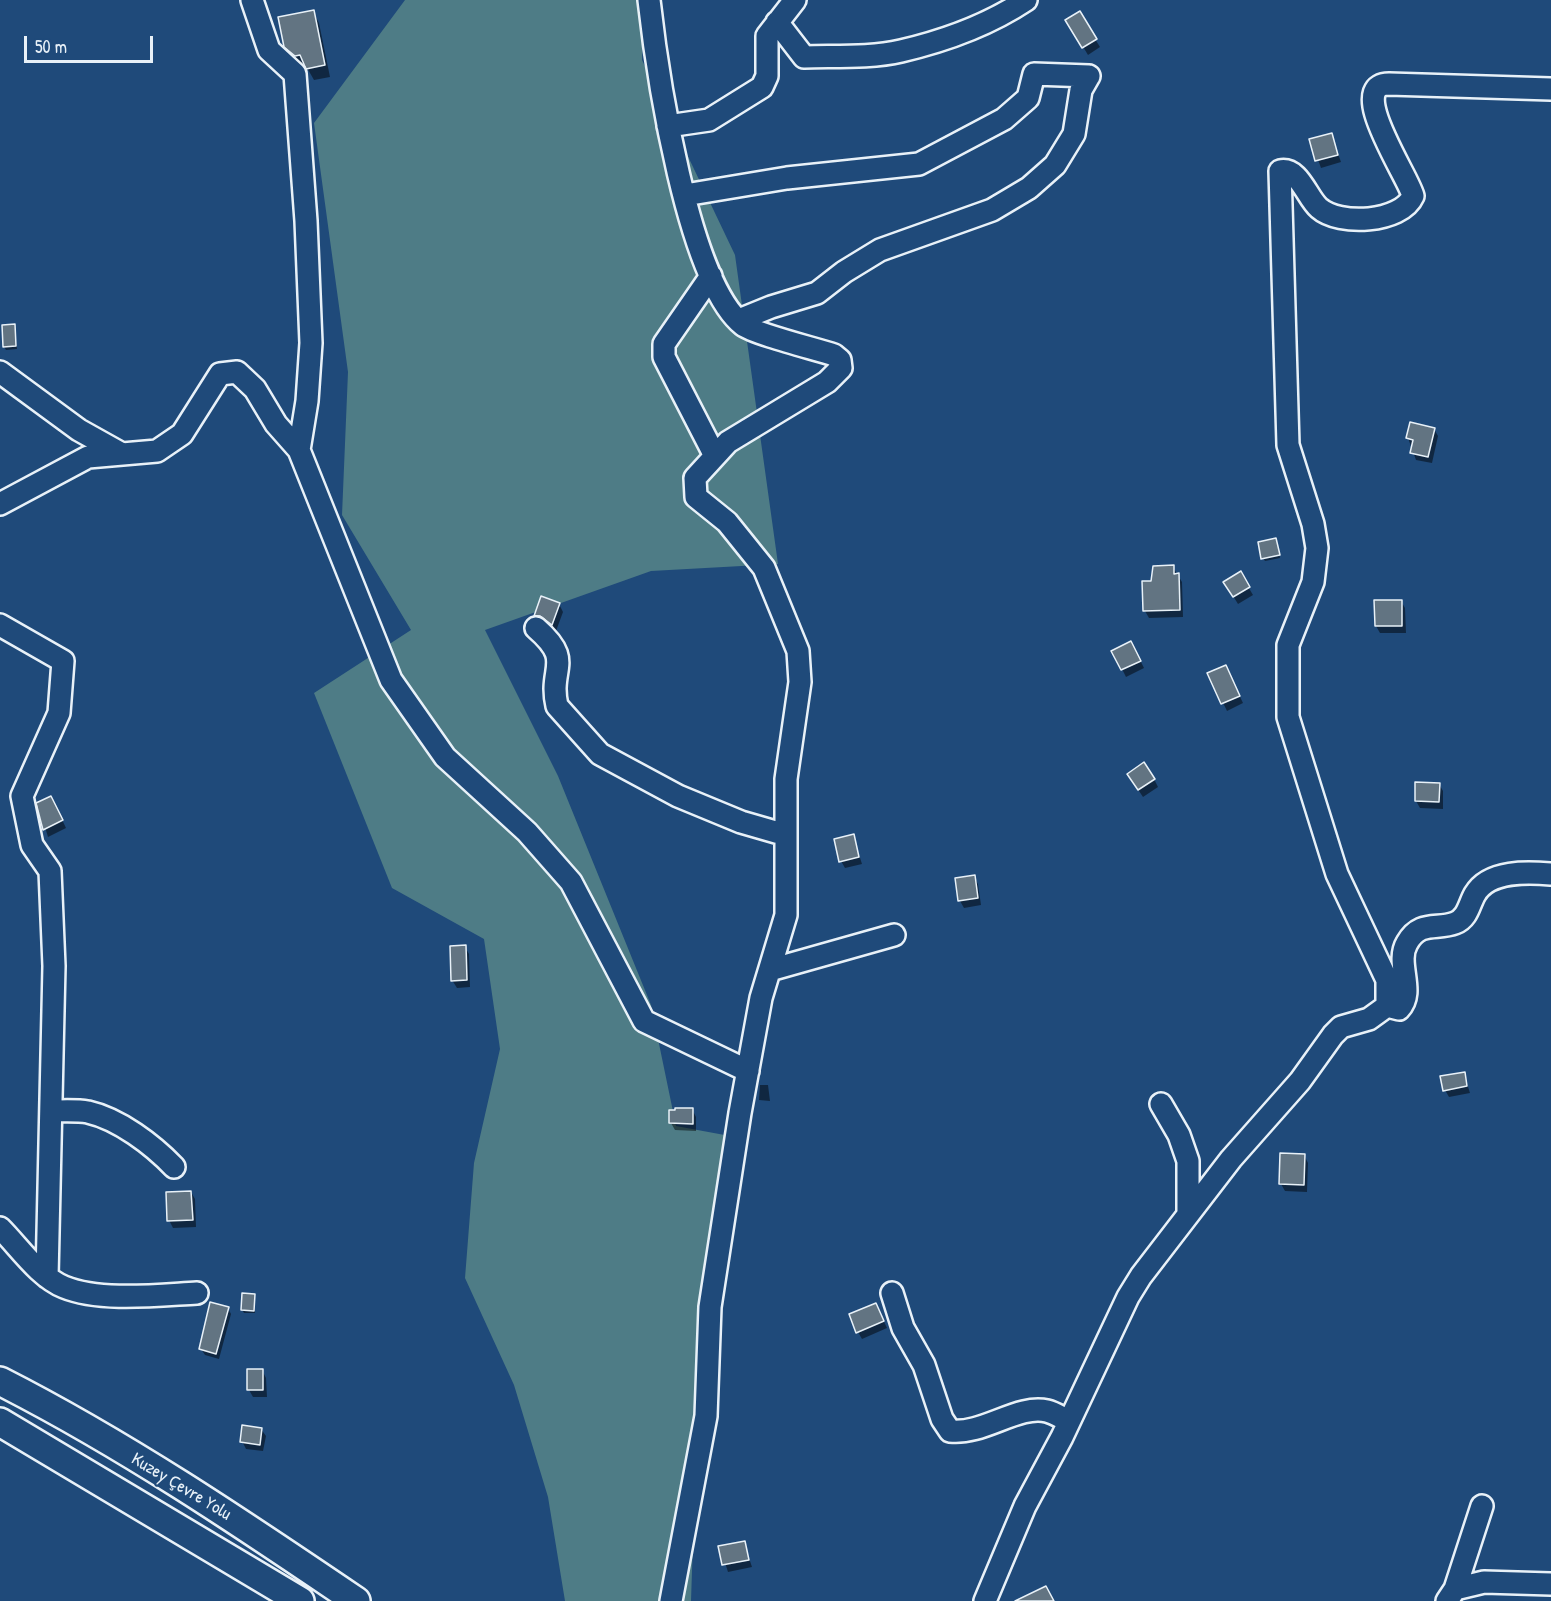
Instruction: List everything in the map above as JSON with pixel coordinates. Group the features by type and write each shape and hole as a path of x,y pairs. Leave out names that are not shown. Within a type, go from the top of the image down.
{"main road":[{"name":"Kuzey Çevre Yolu","path":"0,1381 35,1399 235,1519 356,1601"},
{"name":"Kuzey Çevre Yolu","path":"0,1422 300,1601"}],"street":[{"path":"252,0 269,50 295,74 306,221 311,343 307,401 299,450"},
{"path":"649,0 668,126 697,241 722,303 745,326 834,355 840,360 841,368 827,382 728,442 695,478 696,497 727,522 764,568 798,651 800,682 786,779 786,915 770,970 748,1071 710,1307 706,1416 671,1601"},
{"path":"668,126 709,120 762,87 767,76 766,36 795,0"},
{"path":"777,22 804,57 866,55 900,51 958,34 1026,0"},
{"path":"685,195 787,178 919,164 1004,119 1028,98 1034,74 1089,76 1080,90 1074,134 1055,165 1029,188 992,210 880,250 844,272 817,293 771,307 739,320"},
{"path":"1387,1006 1387,980 1337,874 1288,717 1288,645 1313,582 1317,548 1313,524 1288,445 1279,176 1284,170 1294,175 1319,208 1341,219 1366,219 1392,213 1402,208 1413,196 1380,128 1373,99 1376,88 1382,84 1389,84 1551,90"},
{"path":"711,276 664,344 664,357 715,456"},
{"path":"0,372 79,430 122,454"},
{"path":"0,504 88,457 157,451 182,434 220,375 237,372 245,378 276,424 299,450 391,680 445,757 527,832 571,882 644,1021 748,1071"},
{"path":"0,626 63,661 59,713 21,796 32,845 50,871 54,966 48,1276"},
{"path":"536,628 553,643 558,654 555,698 557,706 600,754 678,796 741,822 786,835"},
{"path":"985,1601 1025,1506 1069,1421 1128,1297 1231,1159 1300,1081 1341,1027 1369,1019 1387,1006 1399,1009 1402,1007 1406,987 1404,954 1407,944 1415,935 1425,927 1456,923 1465,917 1476,893 1487,882 1519,873 1551,874"},
{"path":"770,970 894,935"},
{"path":"1161,1104 1179,1135 1188,1161 1188,1215"},
{"path":"51,1111 86,1112 102,1116 139,1139 174,1167"},
{"path":"0,1228 48,1276 65,1287 113,1296 197,1293"},
{"path":"892,1293 903,1328 924,1365 942,1419 950,1431 961,1432 980,1428 1005,1419 1045,1411 1069,1421"},
{"path":"1451,1595 1482,1506"},
{"path":"1451,1595 1484,1582 1551,1584"}],"green space":[{"path":"405,0 644,0 642,60 735,255 778,564 651,571 485,630 558,776 651,1005 676,1126 730,1136 700,1327 691,1601 565,1601 548,1497 514,1385 465,1278 474,1163 500,1049 484,939 392,888 314,693 411,630 342,515 348,372 314,123"}],"building":[{"path":"314,10 325,65 306,69 300,55 295,56 284,47 278,17"},
{"path":"1080,11 1097,39 1082,48 1065,20"},
{"path":"1332,133 1338,155 1315,161 1309,139"},
{"path":"15,324 16,346 3,347 2,325"},
{"path":"1410,422 1435,428 1428,457 1410,453 1413,440 1406,438"},
{"path":"1276,538 1280,555 1261,559 1258,542"},
{"path":"1174,565 1174,574 1179,573 1180,610 1143,611 1142,581 1151,581 1153,566"},
{"path":"1241,571 1250,587 1233,597 1223,582"},
{"path":"541,596 560,603 552,625 540,616 534,616"},
{"path":"1374,600 1402,600 1402,626 1375,626"},
{"path":"1131,641 1141,661 1121,670 1111,651"},
{"path":"1226,665 1240,696 1221,704 1207,673"},
{"path":"1144,762 1155,779 1138,790 1127,774"},
{"path":"1415,782 1440,783 1439,802 1415,801"},
{"path":"51,796 63,820 43,830 36,803"},
{"path":"854,834 859,857 839,862 834,839"},
{"path":"975,875 978,898 958,901 955,878"},
{"path":"466,945 467,980 451,981 450,946"},
{"path":"1465,1072 1467,1086 1443,1091 1440,1076"},
{"path":"675,1108 693,1108 693,1124 669,1123 669,1110 675,1110"},
{"path":"1280,1153 1305,1154 1304,1185 1279,1184"},
{"path":"191,1191 193,1220 167,1221 166,1192"},
{"path":"242,1293 255,1294 254,1311 241,1310"},
{"path":"210,1302 229,1307 216,1354 199,1349"},
{"path":"876,1303 884,1321 856,1333 849,1314"},
{"path":"247,1369 263,1369 263,1390 247,1390"},
{"path":"242,1425 262,1428 260,1445 240,1442"},
{"path":"745,1541 749,1560 722,1565 718,1546"},
{"path":"1046,1586 1054,1601 1015,1601"}]}
